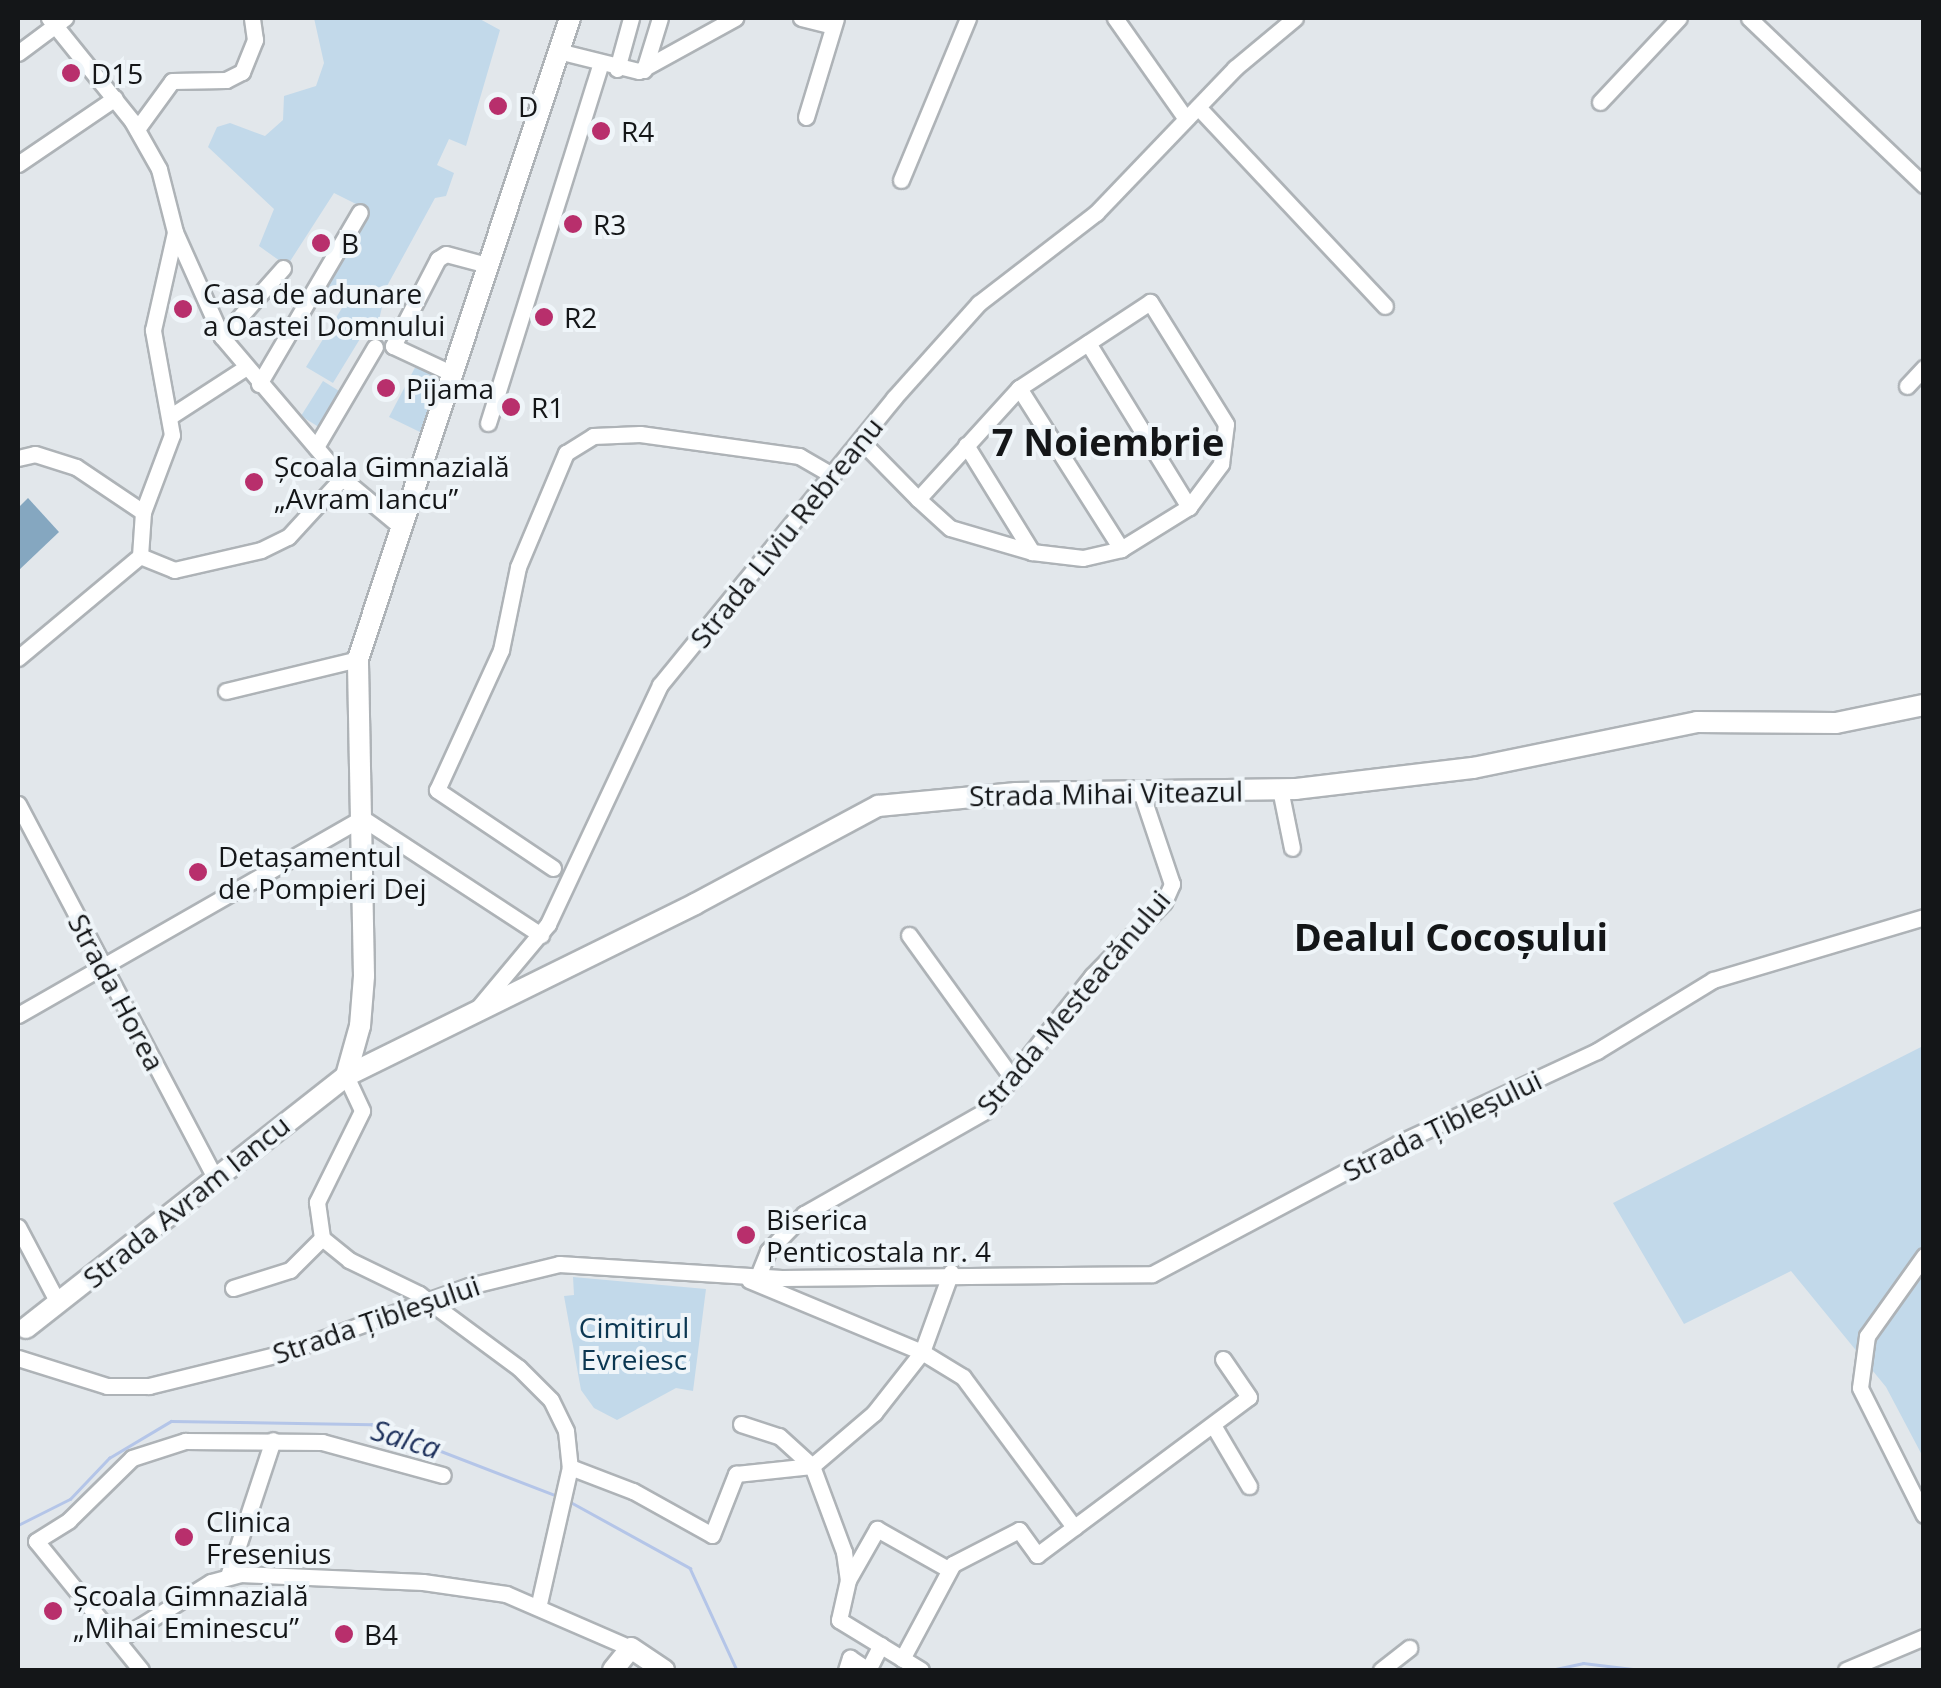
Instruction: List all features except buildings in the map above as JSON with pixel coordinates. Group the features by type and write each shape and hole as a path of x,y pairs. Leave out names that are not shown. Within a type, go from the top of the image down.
{"main road":[{"path":"346,1076 363,1004 358,659 570,18"},
{"name":"Strada Mihai Viteazul","path":"346,1076 878,806 1016,794 1142,796 1280,789 1473,768 1696,722 1836,724 1924,705"},
{"name":"Strada Avram Iancu","path":"20,1332 346,1076"},
{"path":"612,1670 631,1648 664,1670"}],"street":[{"path":"136,129 172,81 226,80 242,72 255,40 252,18"},
{"path":"488,423 609,67 631,18"},
{"path":"644,70 660,18"},
{"path":"558,51 609,67 644,70 735,18"},
{"path":"801,18 834,22 806,118"},
{"path":"901,180 968,18"},
{"path":"1115,18 1192,113 1385,306"},
{"name":"Strada Liviu Rebreanu","path":"475,1012 541,935 660,686 833,476 979,303 1074,233 1192,113 1295,18"},
{"path":"1600,102 1679,18"},
{"path":"1749,18 1920,175"},
{"path":"18,52 57,20 136,129 166,186 175,232 222,337 342,478 400,527"},
{"path":"18,164 115,98"},
{"path":"259,384 360,212"},
{"path":"18,658 140,556 143,512 171,449 171,416 153,330 175,232"},
{"path":"451,374 393,346 438,259 446,254 487,266"},
{"path":"222,337 282,268"},
{"path":"862,442 918,499 950,528 1032,552 1083,558 1121,549 1189,507 1221,464 1226,424 1150,302 1020,388 918,499"},
{"path":"1088,343 1189,507"},
{"path":"316,448 375,347"},
{"path":"171,416 246,368"},
{"path":"1906,386 1924,368"},
{"path":"1020,388 1121,549"},
{"path":"553,868 437,790 500,650 518,567 550,478 566,453 592,436 640,434 799,456 833,476"},
{"path":"966,445 1032,552"},
{"path":"18,458 35,454 76,466 143,512"},
{"path":"140,556 174,570 280,543 342,478"},
{"path":"226,691 358,659"},
{"path":"1280,789 1292,848"},
{"name":"Strada Mesteacănului","path":"758,1276 768,1251 796,1220 958,1130 1013,1079 1092,976 1171,892 1142,796"},
{"name":"Strada Horea","path":"18,804 216,1180"},
{"path":"18,1014 362,818 541,935"},
{"name":"Strada Țibleșului","path":"18,1358 107,1386 149,1386 283,1352 427,1301 559,1264 741,1276 1152,1274 1399,1142 1626,1036 1714,980 1924,918"},
{"path":"909,935 1013,1079"},
{"path":"322,1238 317,1202 362,1111 346,1076"},
{"path":"18,1227 58,1303"},
{"path":"233,1288 290,1270 322,1238"},
{"path":"322,1238 427,1301 520,1368 551,1400 566,1431 568,1475 539,1604"},
{"path":"1924,1256 1884,1303 1867,1336 1860,1388 1924,1515"},
{"path":"568,1475 633,1490 712,1536 736,1474 812,1466 874,1413 922,1352 951,1272"},
{"name":"Strada Țibleșului","path":"741,1276 922,1352 963,1378 1074,1527"},
{"path":"902,1659 939,1596 948,1569 1019,1530 1037,1555 1249,1397 1223,1359"},
{"path":"741,1424 778,1436 812,1466 838,1526 848,1580"},
{"path":"1212,1424 1249,1486"},
{"path":"142,1670 121,1638 36,1541 68,1520 116,1470 152,1449 185,1441 273,1440 322,1442 443,1476"},
{"path":"228,1576 273,1440"},
{"path":"921,1670 840,1620 848,1580 878,1529 948,1569"},
{"path":"121,1638 228,1576 423,1582 539,1604 631,1648"},
{"path":"1857,1669 1924,1637"},
{"path":"846,1670 850,1658 868,1670 880,1646"},
{"path":"1382,1670 1408,1648"}],"green space":[{"path":"314,18 478,18 500,30 466,146 449,139 437,165 454,173 446,196 435,198 387,286 378,324 366,329 333,383 306,367 345,303 324,289 364,208 334,193 287,266 259,246 274,209 208,147 217,127 230,123 265,136 283,120 284,96 316,86 324,63"},
{"path":"419,360 440,370 422,433 389,417"},
{"path":"323,381 344,394 322,429 301,416"},
{"path":"1923,1046 1923,1457 1886,1387 1791,1271 1684,1324 1613,1203"},
{"name":"Cimitirul Evreiesc","path":"573,1277 706,1289 693,1391 676,1388 617,1420 594,1408 581,1390 564,1296 574,1295"}],"shaded area":[{"path":"28,498 59,532 18,571 18,508"}],"waterway":[{"name":"Salca","path":"18,1525 70,1499 109,1458 171,1421 371,1424 555,1495"},
{"name":"Salca","path":"567,1500 690,1568 737,1670"},
{"name":"Salca","path":"1551,1670 1583,1663 1641,1670"}],"place":[{"name":"D15","path":"71,73"},
{"name":"D","path":"498,106"},
{"name":"R4","path":"601,131"},
{"name":"R3","path":"573,224"},
{"name":"B","path":"321,243"},
{"name":"Casa de adunare a Oastei Domnului","path":"183,309"},
{"name":"R2","path":"544,317"},
{"name":"Pijama","path":"386,388"},
{"name":"R1","path":"511,407"},
{"name":"Școala Gimnazială „Avram Iancu”","path":"254,482"},
{"name":"Detașamentul de Pompieri Dej","path":"198,872"},
{"name":"Biserica Penticostala nr. 4","path":"746,1235"},
{"name":"Clinica Fresenius","path":"184,1537"},
{"name":"Școala Gimnazială „Mihai Eminescu”","path":"53,1611"},
{"name":"B4","path":"344,1634"}],"district":[{"name":"7 Noiembrie","path":"1108,442"},
{"name":"Dealul Cocoșului","path":"1451,937"}]}
